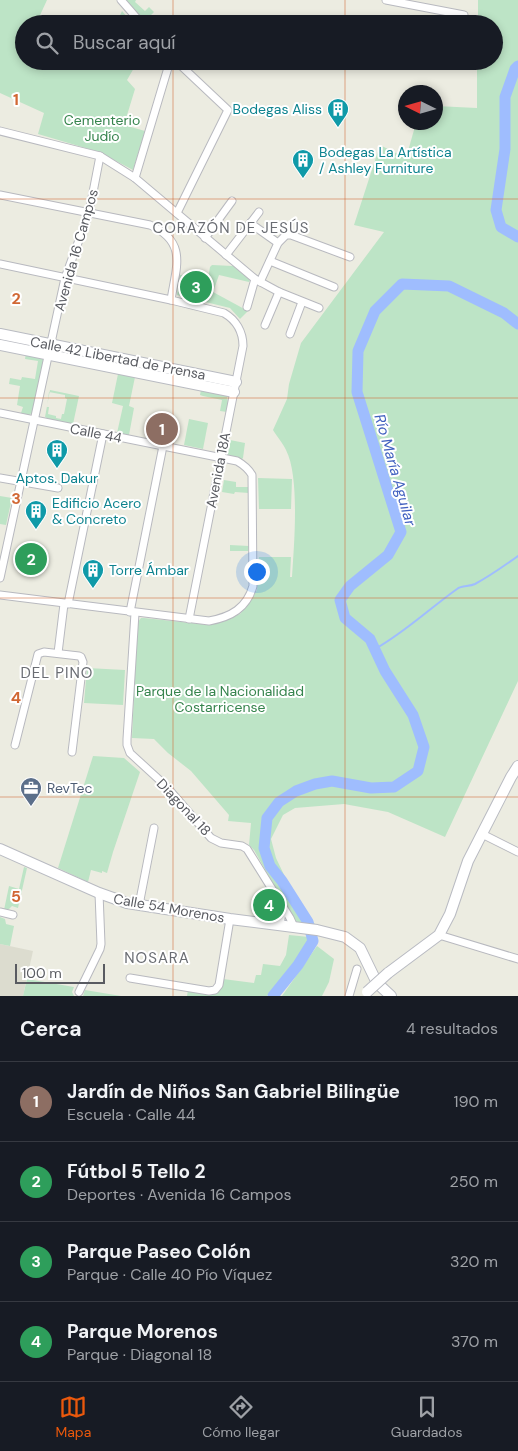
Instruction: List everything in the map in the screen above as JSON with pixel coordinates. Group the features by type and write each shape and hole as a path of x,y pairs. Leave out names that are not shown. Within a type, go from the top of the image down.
{"main road":[{"name":"Calle 42 Libertad de Prensa","path":"0,334 50,349 235,387"},
{"name":"Calle 42 Libertad de Prensa","path":"0,345 50,349"},
{"path":"365,994 388,973 439,935 450,914 468,862 518,766"},
{"name":"Calle 54 Morenos","path":"0,848 116,900 230,919 317,930 345,937 360,948 376,983 391,996"}],"street":[{"path":"121,0 134,15"},
{"path":"386,0 464,15"},
{"path":"135,178 167,70"},
{"path":"176,213 228,110 186,70"},
{"path":"0,131 100,156 135,178 257,281 319,308"},
{"name":"Avenida 16 Campos","path":"0,578 65,278 89,214 100,156"},
{"path":"0,195 150,225 165,233 169,238 176,251 177,262 170,300 0,264"},
{"path":"205,238 232,201"},
{"path":"226,255 259,212"},
{"path":"250,223 278,243"},
{"path":"248,307 257,281 270,262 278,243 286,235 291,235 350,256"},
{"path":"270,262 334,287"},
{"path":"265,325 279,292"},
{"name":"Avenida 18A","path":"170,300 224,313 240,329 243,342 189,619"},
{"path":"290,334 302,302"},
{"name":"Calle 44","path":"0,413 237,461 248,469 252,475 253,586 251,593 239,610 230,616 209,621 189,619"},
{"path":"58,653 66,604 103,434"},
{"path":"132,612 163,446"},
{"path":"0,478 58,488"},
{"path":"0,595 189,619"},
{"name":"Diagonal 18","path":"132,612 128,749 133,757 180,801 211,838 221,843 242,846 247,849 298,928"},
{"path":"15,744 37,657 40,652 58,653 79,656 83,659 72,752"},
{"path":"140,905 154,828"},
{"path":"482,834 518,852"},
{"path":"79,992 101,944 99,894"},
{"path":"279,900 282,912 280,925"},
{"path":"0,912 13,915"},
{"path":"130,978 209,991 215,990 219,984 230,919"},
{"path":"439,935 518,959"},
{"path":"349,996 357,969"}],"shaded area":[{"path":"0,944 33,951 23,996 0,996"}],"green space":[{"name":"Cementerio Judío","path":"0,0 47,0 40,15 15,15 15,70 133,70 127,80 135,89 124,125 145,131 133,170 99,152 38,134 44,113 0,93"},
{"path":"126,0 136,0 135,2 145,11 149,7 154,12 151,15 140,15"},
{"name":"Parque de la Nacionalidad Costarricense","path":"478,0 518,0 518,681 445,837 388,812 344,804 295,808 283,815 271,839 276,858 287,881 316,926 294,921 254,850 249,845 251,823 228,821 229,815 191,771 154,739 132,738 137,623 141,618 144,618 210,625 240,614 257,590 259,557 291,557 290,577 292,577 295,512 293,477 286,450 273,430 287,399 289,384 301,343 384,232 354,225 380,145 406,158 414,130 443,130 443,106 477,108 477,70 503,70 503,15 478,15"},
{"path":"212,265 233,266 250,280 249,282 219,275 213,292 248,311 240,319 230,308 177,295 180,275 208,279"},
{"path":"26,353 44,358 33,412 29,415 21,413 23,407 17,405 20,386 9,384 10,378 21,380 22,377 35,379 38,361 25,359"},
{"path":"118,374 135,377 129,406 134,408 129,435 117,433 123,406 112,403"},
{"path":"50,390 79,396 73,424 45,417 47,404 47,407 49,407 48,414 61,419 67,399 65,395 50,392"},
{"path":"201,390 227,396 227,412 220,411 222,400 200,395"},
{"path":"189,419 208,423 203,449 184,445"},
{"path":"230,440 245,443 241,460 227,457"},
{"path":"258,478 292,479 291,509 259,509"},
{"path":"224,480 236,482 236,487 248,487 249,493 235,492 234,494 222,492"},
{"path":"0,496 12,498 6,525 0,524"},
{"path":"230,545 249,546 248,551 230,551"},
{"path":"18,548 47,553 44,568 15,562"},
{"path":"87,668 125,670 123,705 84,703"},
{"path":"93,756 124,758 140,772 107,873 91,870 88,882 58,868"},
{"path":"24,867 27,868 18,908 12,906 8,910 4,910 9,886 19,889"},
{"path":"262,895 275,898 279,916 259,915"},
{"path":"0,917 5,919 6,924 14,926 10,946 0,944"},
{"path":"289,935 309,937 307,945 293,969 267,996 187,996 188,990 209,993 223,979 254,983 256,975 261,975 263,964 280,966 286,955"},
{"path":"317,946 334,959 329,982 322,996 282,996"},
{"path":"27,979 74,987 72,992 74,996 23,996"},
{"path":"85,990 121,996 83,996"}],"waterway":[{"name":"Río María Aguilar","path":"518,66 515,69 505,97 505,149 496,210 501,227 518,237"},
{"name":"Río María Aguilar","path":"273,996 298,965 313,941 308,922 282,881 270,866 264,848 267,818 279,802 296,791 315,784 332,781 371,788 394,787 418,771 424,747 413,715 385,671 370,639 345,618 340,600 350,586 388,555 401,532 357,392 358,351 375,311 402,284 449,286 504,313 518,324"},
{"path":"375,649 386,643 457,589 475,584 518,556"}],"place":[{"name":"Bodegas Aliss","path":"338,128"},
{"name":"Bodegas La Artística / Ashley Furniture","path":"303,179"},
{"name":"Parque Paseo Colón","path":"196,287"},
{"name":"Jardín de Niños San Gabriel Bilingüe","path":"162,429"},
{"name":"Aptos. Dakur","path":"57,469"},
{"name":"Edificio Acero & Concreto","path":"36,530"},
{"name":"Fútbol 5 Tello 2","path":"31,559"},
{"name":"Torre Ámbar","path":"93,589"},
{"name":"RevTec","path":"31,807"},
{"name":"Parque Morenos","path":"269,905"}],"district":[{"name":"CORAZÓN DE JESÚS","path":"231,228"},
{"name":"DEL PINO","path":"57,673"},
{"name":"NOSARA","path":"157,958"}]}
